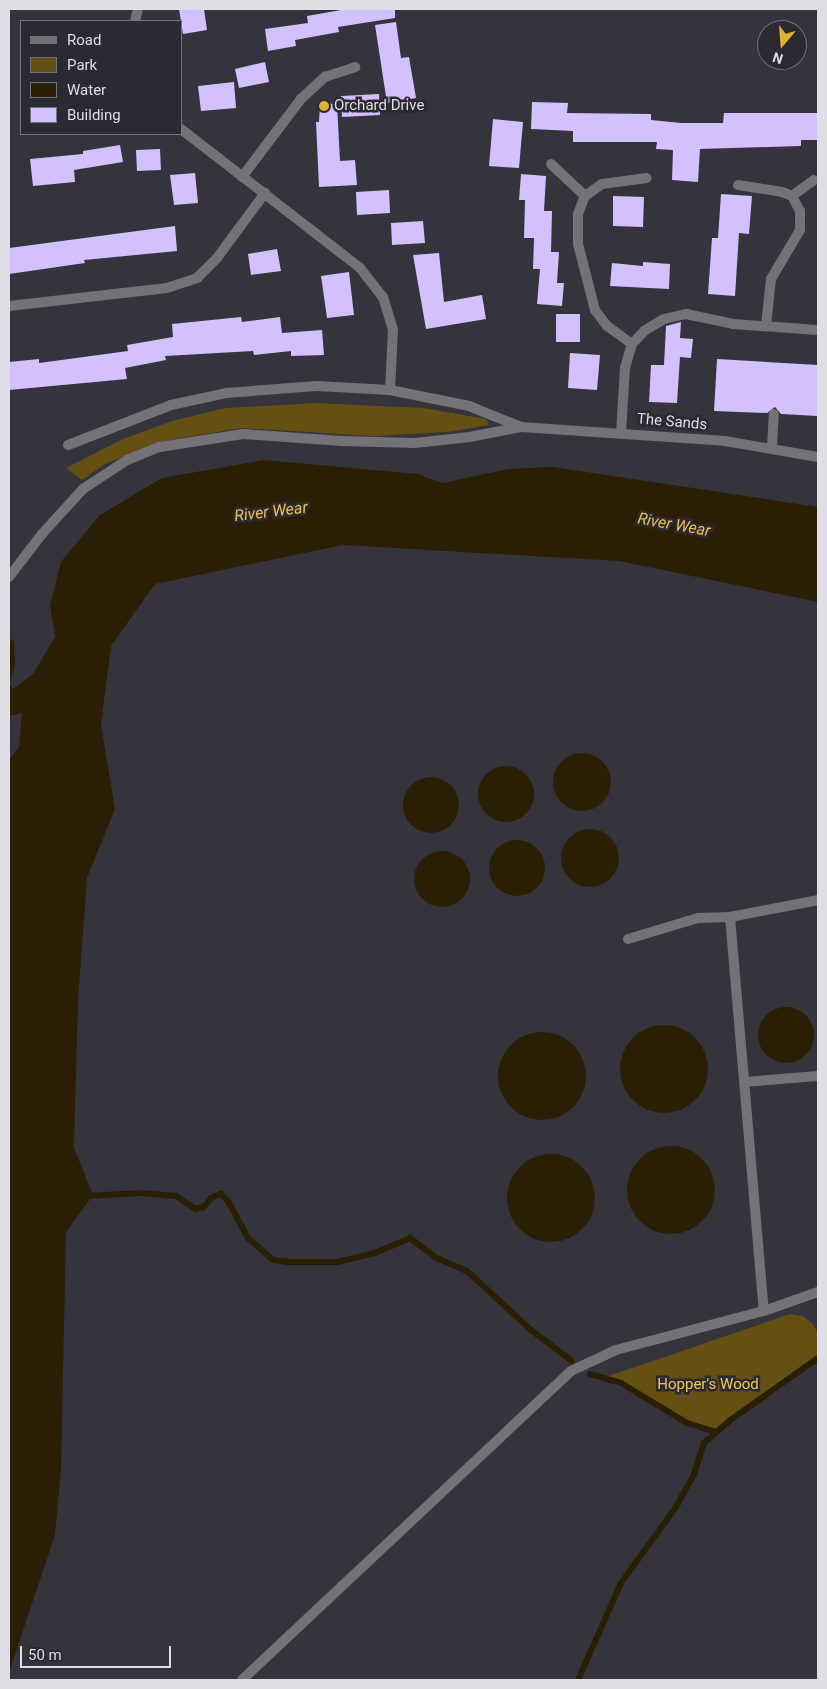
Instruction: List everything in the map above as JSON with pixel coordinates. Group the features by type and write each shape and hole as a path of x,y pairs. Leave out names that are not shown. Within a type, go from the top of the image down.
{"street":[{"path":"242,177 307,94 325,77 356,67"},
{"path":"182,130 360,268 383,297 393,329 390,390"},
{"path":"550,164 585,196"},
{"path":"632,344 607,326 596,310 589,292 578,244 578,214 585,196 602,184 647,178"},
{"path":"792,196 814,180"},
{"path":"738,185 765,187 792,196 800,211 800,230 770,279 766,326"},
{"path":"9,306 167,288 197,278 217,258 265,193"},
{"path":"621,433 625,368 632,344 644,331 664,319 686,314 733,324 818,330"},
{"path":"68,445 171,405 226,393 317,386 390,390 469,406 521,426"},
{"path":"772,448 774,414"},
{"path":"9,578 42,534 83,489 127,460 160,447 243,434 415,443 470,437 521,426"},
{"name":"The Sands","path":"521,426 621,433 772,448 818,457"},
{"path":"628,940 698,918 730,916 818,900"},
{"path":"730,916 764,1311"},
{"path":"745,1082 818,1076"},
{"path":"242,1680 571,1371 616,1350 764,1311 818,1292"}],"green space":[{"path":"315,403 423,408 486,419 489,425 447,432 374,436 241,428 164,441 105,464 82,480 66,468 123,439 172,421 226,408"},
{"name":"Hopper's Wood","path":"790,1314 803,1316 813,1324 818,1333 818,1358 716,1432 687,1423 621,1383 606,1377"}],"water":[{"name":"River Wear","path":"264,460 417,474 443,483 508,469 553,467 818,507 818,602 619,561 343,545 155,584 111,646 101,724 115,809 87,878 78,999 74,1148 93,1195 66,1232 61,1470 55,1535 9,1672 9,760 19,747 22,713 9,716 9,639 14,641 15,664 10,684 13,689 33,674 55,637 50,605 61,562 100,515 162,478"},
{"path":"582,753 598,758 606,766 611,782 606,798 598,806 582,811 566,806 558,798 553,782 558,766 566,758"},
{"path":"500,766 512,766 522,770 530,778 534,794 530,810 522,818 512,822 500,822 490,818 482,810 478,800 478,788 482,778 490,770"},
{"path":"425,777 437,777 447,781 455,789 459,805 455,821 447,829 437,833 425,833 415,829 407,821 403,811 403,799 407,789 415,781"},
{"path":"590,829 606,834 614,842 619,858 614,874 606,882 590,887 574,882 566,874 561,858 566,842 574,834"},
{"path":"511,840 523,840 533,844 541,852 545,868 541,884 533,892 523,896 511,896 501,892 493,884 489,874 489,862 493,852 501,844"},
{"path":"436,851 448,851 458,855 466,863 470,879 466,895 458,903 448,907 436,907 426,903 418,895 414,885 414,873 418,863 426,855"},
{"path":"780,1007 792,1007 806,1015 814,1029 812,1046 806,1055 792,1063 780,1063 770,1058 763,1051 758,1041 758,1029 763,1019 770,1012"},
{"path":"664,1025 681,1028 695,1038 705,1052 708,1069 705,1086 695,1100 681,1110 664,1113 647,1110 633,1100 623,1086 620,1069 623,1052 633,1038 647,1028"},
{"path":"542,1032 559,1035 573,1045 583,1059 586,1076 583,1093 573,1107 559,1117 542,1120 525,1117 511,1107 501,1093 498,1076 501,1059 511,1045 525,1035"},
{"path":"671,1146 688,1149 702,1159 712,1173 715,1190 712,1207 702,1221 688,1231 671,1234 654,1231 640,1221 630,1207 627,1190 630,1173 640,1159 654,1149"},
{"path":"551,1154 568,1157 582,1167 592,1181 595,1198 592,1215 582,1229 568,1239 551,1242 534,1239 520,1229 510,1215 507,1198 510,1181 520,1167 534,1157"}],"building":[{"path":"179,9 204,9 207,30 183,34"},
{"path":"347,9 395,9 395,18 338,27 339,32 295,40 296,46 268,51 265,29 308,23 307,16"},
{"path":"396,22 401,58 409,57 416,98 387,103 375,25"},
{"path":"265,62 269,82 239,88 235,69"},
{"path":"234,82 236,108 201,111 198,86"},
{"path":"379,94 380,115 342,117 341,96"},
{"path":"532,102 568,103 567,113 651,114 651,120 681,123 723,123 724,113 818,113 818,140 801,140 801,146 700,149 698,182 672,180 673,150 656,149 657,142 573,142 573,131 531,129"},
{"path":"320,103 337,104 340,161 355,160 357,185 319,187 316,122 319,122"},
{"path":"493,119 523,122 519,168 489,166"},
{"path":"120,145 123,162 74,170 75,182 33,186 30,159 83,154 83,151"},
{"path":"160,149 161,170 137,171 136,150"},
{"path":"195,173 198,203 174,205 170,175"},
{"path":"521,174 546,176 544,211 552,211 551,252 559,252 557,283 564,283 562,306 537,304 540,269 533,269 534,238 524,238 525,200 519,200"},
{"path":"389,190 390,213 357,215 356,192"},
{"path":"721,194 752,196 749,234 739,233 735,296 708,294 712,238 718,238"},
{"path":"613,196 644,197 643,227 613,226"},
{"path":"423,221 425,243 392,245 391,223"},
{"path":"175,226 177,251 84,260 85,263 9,274 9,248"},
{"path":"277,249 281,271 251,275 248,254"},
{"path":"439,253 444,302 482,295 486,319 426,329 413,255"},
{"path":"643,262 670,264 669,289 610,286 612,263 643,266"},
{"path":"349,272 354,315 327,318 321,276"},
{"path":"556,314 580,314 580,342 556,342"},
{"path":"241,317 242,322 280,317 282,333 322,330 324,355 291,356 291,351 254,355 253,351 165,356 166,360 125,368 127,379 9,390 9,362 39,359 39,363 128,351 127,345 173,337 172,324"},
{"path":"681,322 680,338 693,339 691,358 680,357 677,403 649,402 651,365 664,365 666,326"},
{"path":"570,353 600,355 597,390 568,388"},
{"path":"717,359 818,365 818,416 781,414 775,407 767,413 714,411"}],"waterway":[{"path":"86,1196 142,1193 176,1196 195,1209 204,1207 211,1198 221,1194 228,1201 248,1238 273,1260 288,1262 338,1262 375,1253 410,1238 435,1257 467,1271 531,1330 572,1361"},
{"path":"578,1680 621,1583 676,1507 694,1474 704,1443 729,1421 818,1358"},
{"path":"590,1374 621,1383 687,1423 716,1432"}],"place":[{"name":"Orchard Drive","path":"324,106"}]}
